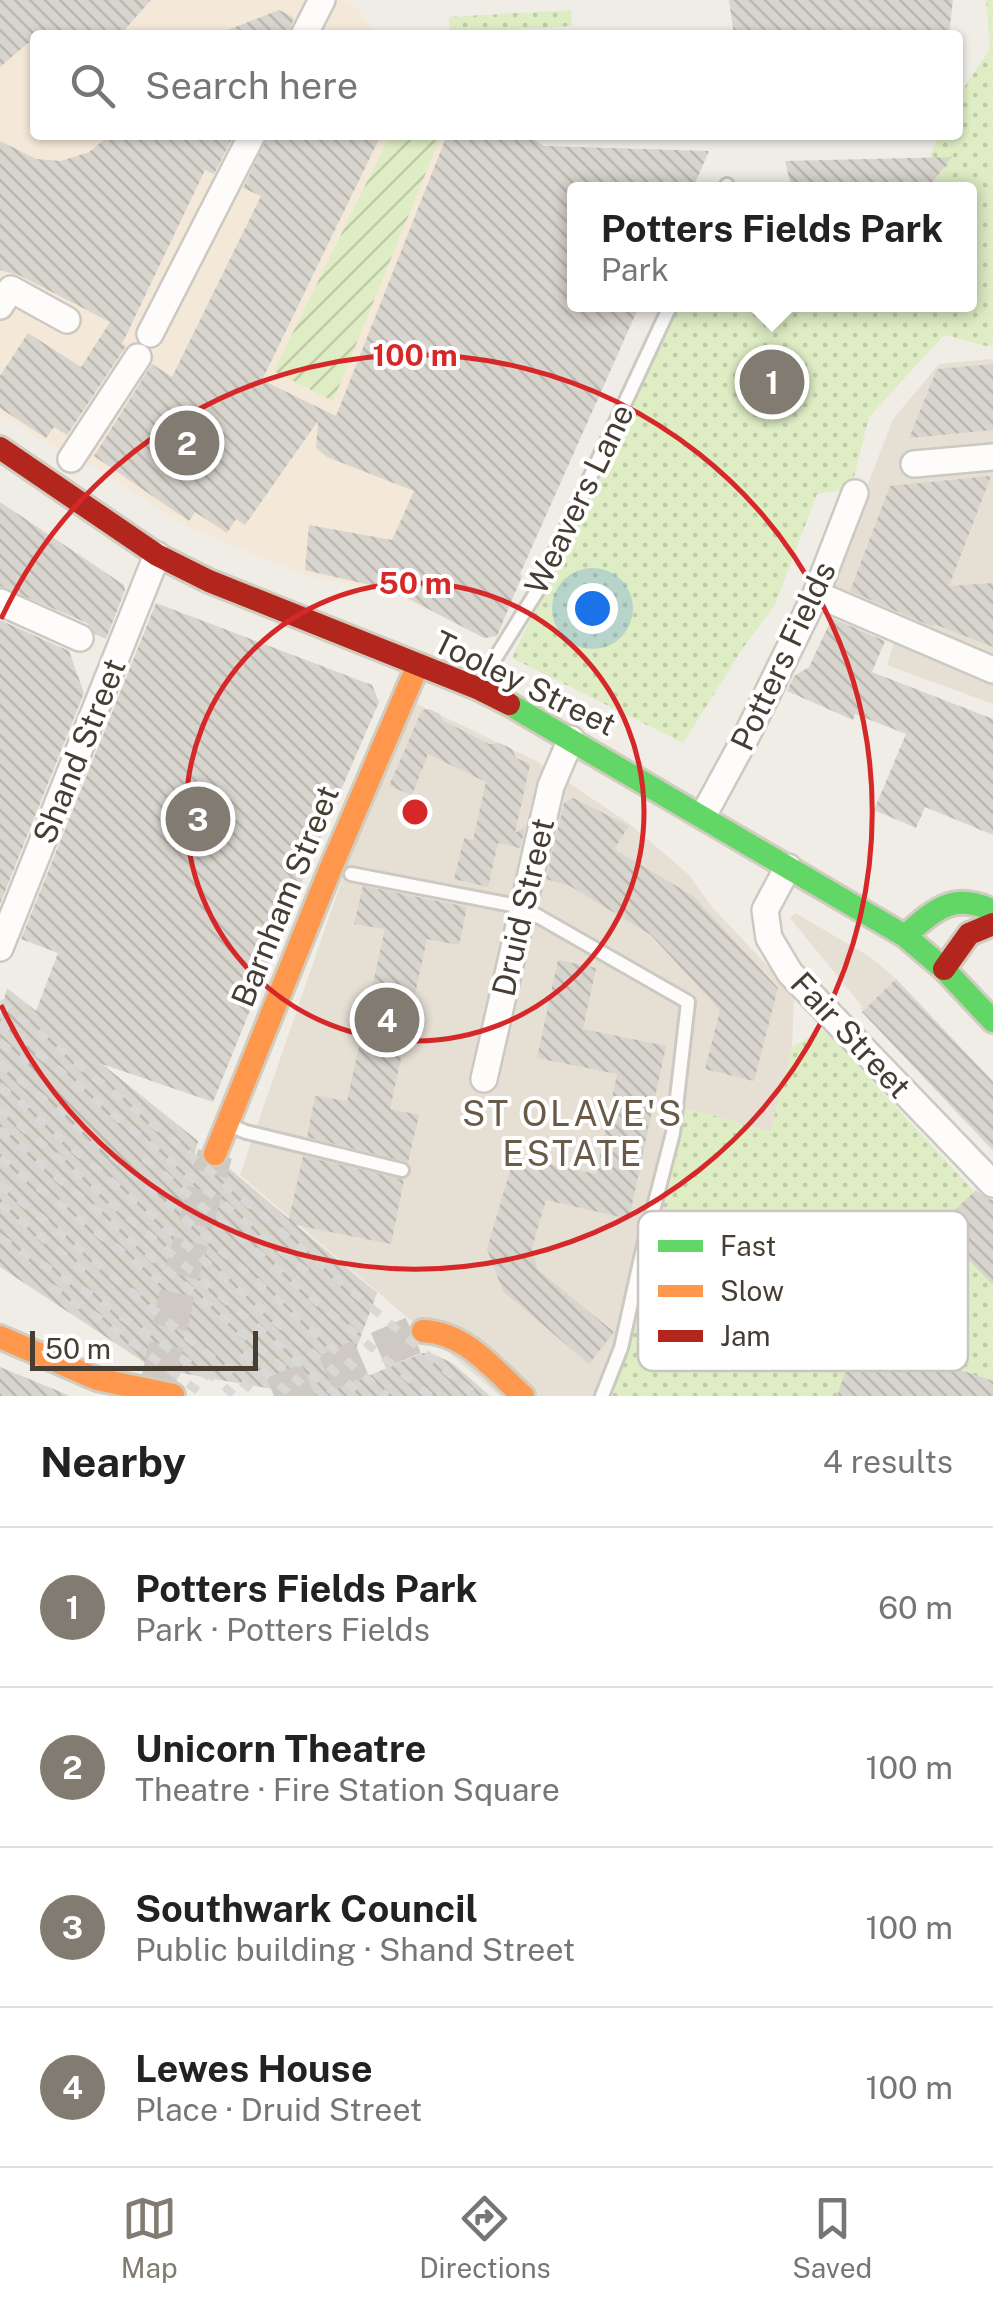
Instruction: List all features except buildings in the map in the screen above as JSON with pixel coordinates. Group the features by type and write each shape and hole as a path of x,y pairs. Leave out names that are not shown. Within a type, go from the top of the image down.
{"main road":[{"name":"Tooley Street","path":"0,448 157,555 209,581 477,688 571,739 906,936 993,1021"},
{"name":"Barnham Street","path":"215,1154 418,665"},
{"path":"906,936 931,913 962,900 980,903 993,911"},
{"path":"944,969 968,934 993,924"},
{"path":"423,1330 446,1333 462,1342 519,1395"},
{"path":"0,1337 96,1385 163,1389"}],"street":[{"path":"307,30 322,0"},
{"path":"150,334 249,140"},
{"path":"0,306 11,289 67,320"},
{"path":"71,459 138,358"},
{"path":"914,464 993,456"},
{"name":"Potters Fields","path":"703,816 816,594 855,493"},
{"name":"Shand Street","path":"0,948 157,555"},
{"path":"816,594 993,670"},
{"path":"0,602 80,638"},
{"name":"Druid Street","path":"484,1079 551,786 571,739"},
{"name":"Fair Street","path":"788,867 764,910 769,938 790,973 993,1184"}],"lane":[{"name":"Weavers Lane","path":"477,688 537,591 668,312"},
{"path":"351,874 522,907 688,1002 673,1133 653,1211"},
{"path":"227,1124 402,1170"},
{"path":"602,1396 621,1348 638,1272"}],"shaded area":[{"path":"0,0 345,0 374,30 30,30 30,140 535,140 544,146 705,154 695,182 567,182 567,312 637,312 534,542 497,636 484,638 394,593 304,575 184,525 87,462 47,443 0,413"},
{"path":"993,359 993,704 887,665 895,640 819,612 893,419 939,364"},
{"path":"409,700 536,761 627,822 688,874 712,907 794,994 792,1047 771,1132 687,1109 660,1211 638,1211 638,1297 612,1396 500,1396 240,1175 375,784"},
{"path":"795,913 869,956 993,1081 993,1151 862,1012 861,1005 790,918"}],"green space":[{"path":"986,0 993,0 993,345 944,335 869,417 851,489 817,494 775,605 683,743 512,658 677,312 977,312 977,182 927,182 936,140 963,140 963,89 990,48"},
{"path":"571,10 572,26 450,30 449,17"},
{"path":"388,140 439,140 333,401 274,371"},
{"path":"824,1029 993,1212 993,1396 612,1396 638,1296 638,1371 968,1371 968,1211 660,1211 687,1108 770,1132 792,1047"}],"tunnel":[{"path":"159,1379 179,1284 215,1154"},
{"path":"274,1396 423,1331"}],"railway":[{"path":"0,1002 173,1140 476,1396"},
{"path":"0,1022 308,1273"},
{"path":"0,1042 31,1066"},
{"path":"0,1063 142,1181 387,1396"},
{"path":"0,1086 363,1396"},
{"path":"0,1108 338,1396"},
{"path":"0,1129 302,1384"},
{"path":"0,1158 160,1281"},
{"path":"144,1158 430,1396"},
{"path":"0,1184 259,1396"},
{"path":"0,1204 94,1279"},
{"path":"0,1238 215,1381"},
{"path":"51,1287 205,1396"},
{"path":"243,1353 292,1396"},
{"path":"206,1371 235,1396"}],"traffic: fast":[{"path":"509,704 905,936 944,969 993,1021"},
{"path":"905,936 945,906 967,903 993,911"}],"traffic: slow":[{"path":"215,1154 418,665"},
{"path":"423,1331 466,1345 523,1396"},
{"path":"0,1337 97,1379 173,1395"}],"traffic: jam":[{"path":"0,448 157,555 209,581 509,704"},
{"path":"944,969 969,934 993,924"}],"place":[{"name":"Potters Fields Park","path":"772,382"},
{"name":"Unicorn Theatre","path":"187,443"},
{"name":"Southwark Council","path":"198,819"},
{"name":"Lewes House","path":"387,1020"}],"district":[{"name":"ST OLAVE'S ESTATE","path":"573,1133"}]}
